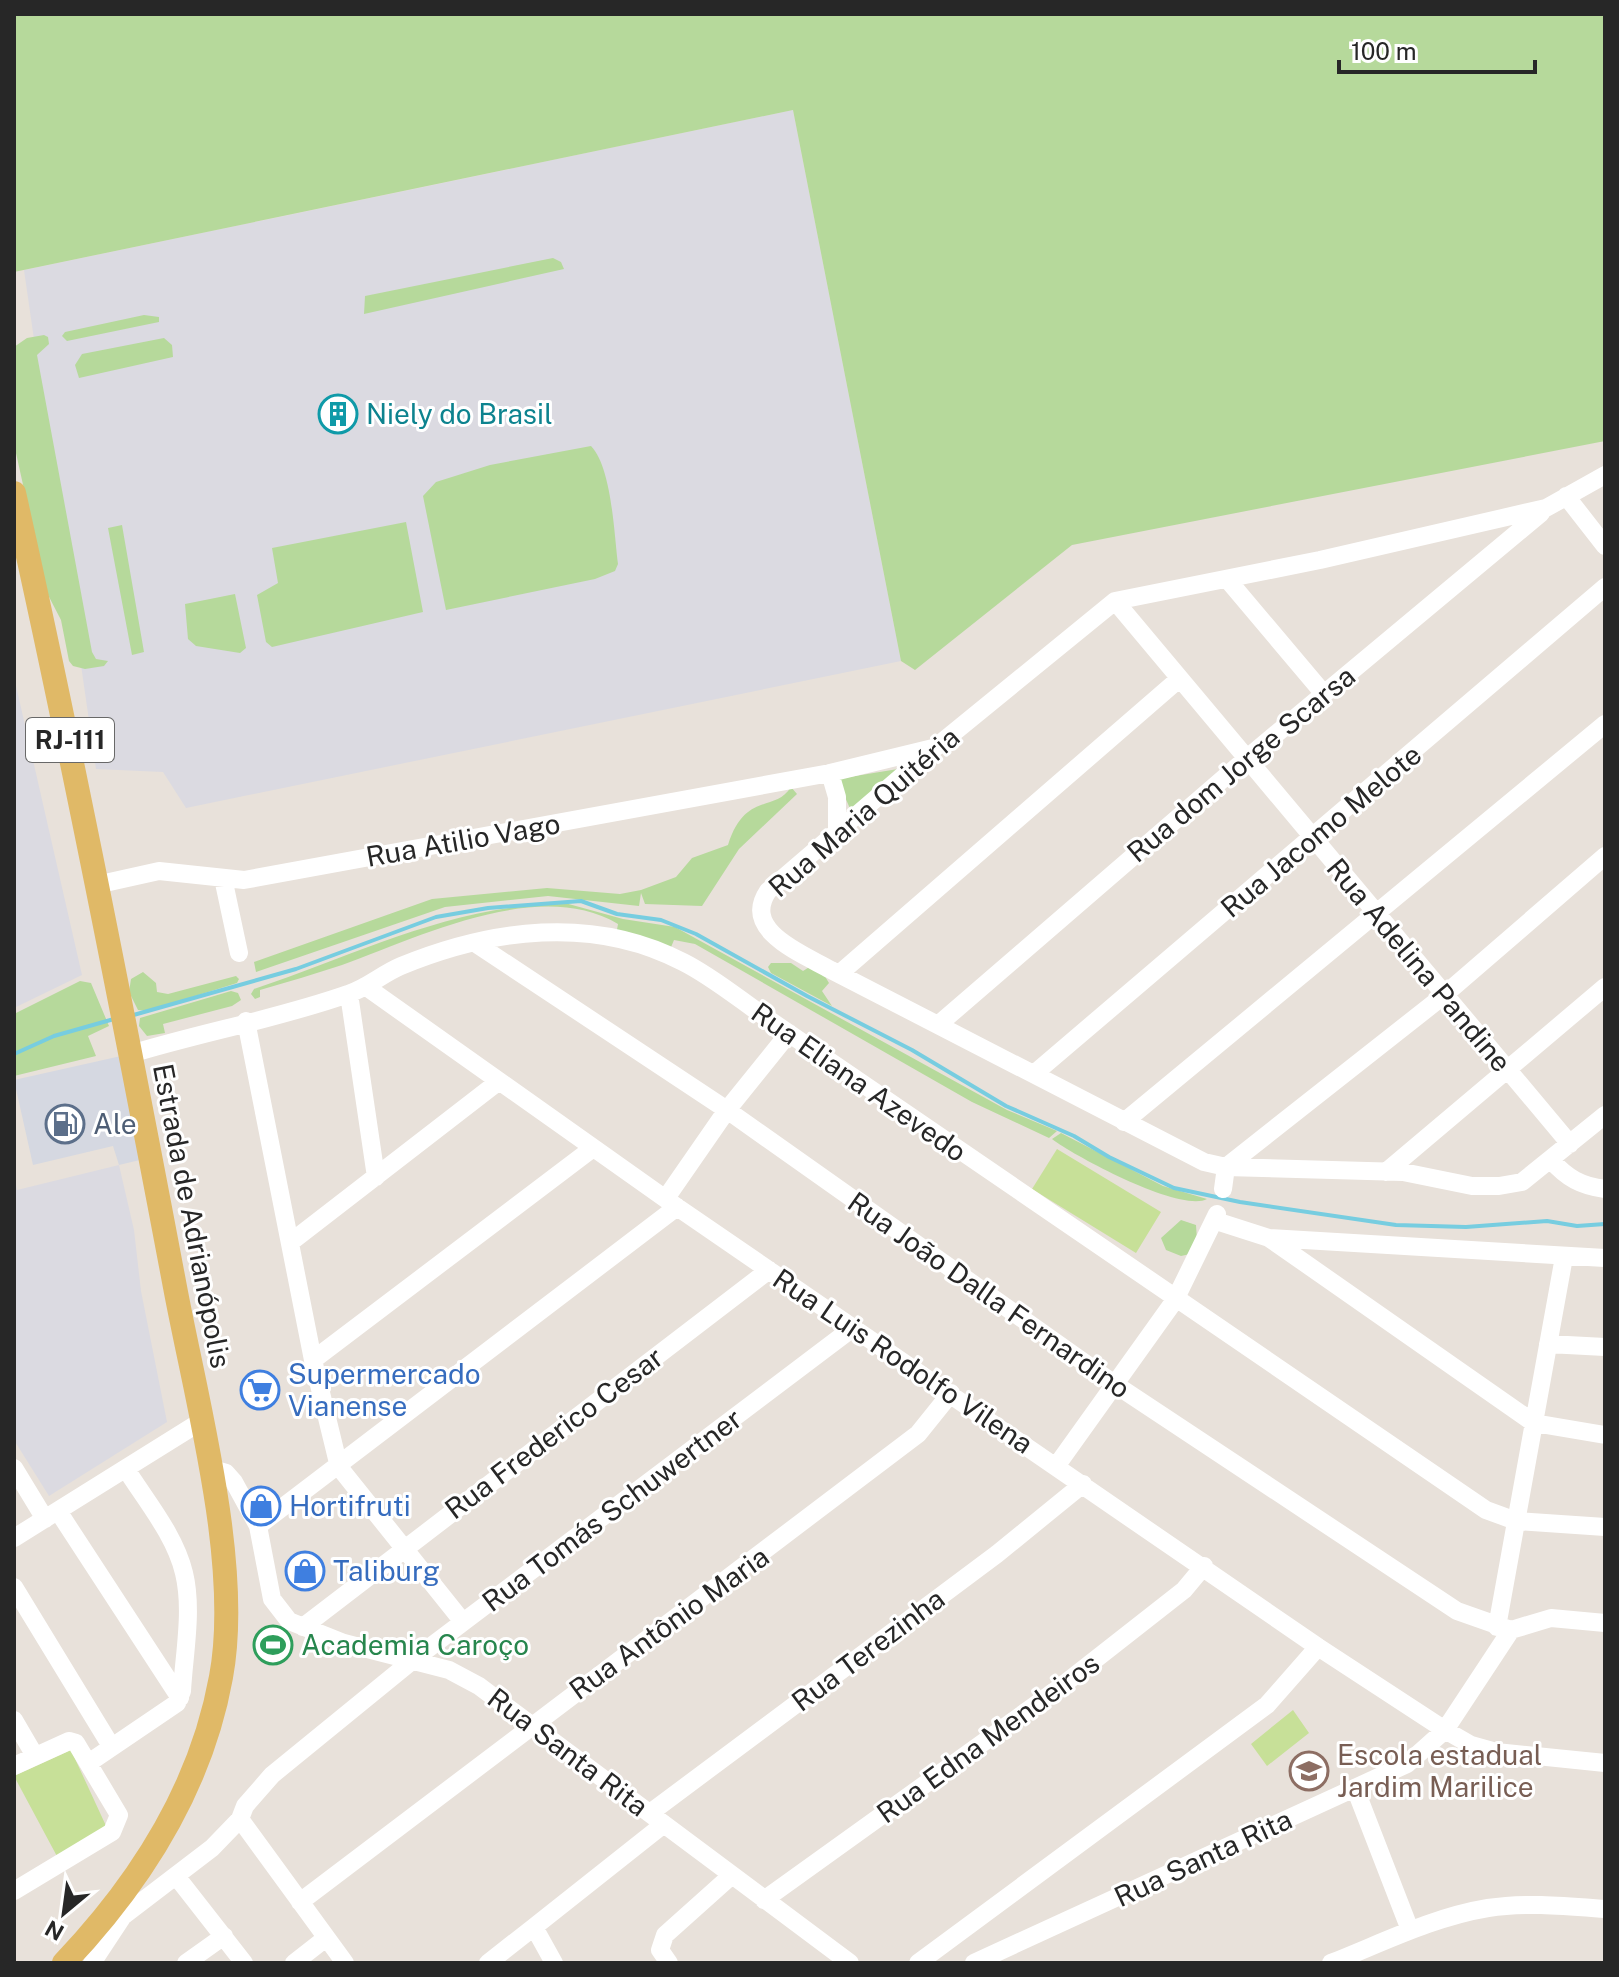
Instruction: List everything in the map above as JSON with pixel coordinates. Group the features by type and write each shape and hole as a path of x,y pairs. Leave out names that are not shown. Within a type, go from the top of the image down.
{"main road":[{"name":"Estrada de Adrianópolis","path":"14,493 70,742 130,1048 209,1468 226,1605 217,1699 183,1798 118,1912 64,1963"}],"street":[{"name":"Rua Maria Quitéria","path":"1551,1160 1522,1182 1499,1186 1472,1186 1386,1172 1226,1167 1204,1162 839,974 773,936 761,913 762,901 768,891 936,747 1115,601 1546,508 1605,475"},
{"path":"1566,496 1605,546"},
{"name":"Rua dom Jorge Scarsa","path":"939,1024 1246,759 1546,508"},
{"path":"1227,579 1324,694"},
{"name":"Rua Jacomo Melote","path":"1035,1073 1605,587"},
{"name":"Rua Adelina Pandine","path":"1115,601 1570,1144"},
{"path":"839,974 1179,679"},
{"path":"1124,1122 1605,724"},
{"name":"Rua Atilio Vago","path":"96,885 159,871 186,871 244,880 830,773 936,747"},
{"path":"830,773 837,797 837,835"},
{"path":"1223,1189 1226,1167 1443,996 1605,856"},
{"path":"223,878 239,953"},
{"name":"Rua Eliana Azevedo","path":"130,1048 246,1021 357,990 403,965 517,933 557,930 596,934 649,947 684,962 1486,1510 1516,1521 1605,1527"},
{"name":"Rua João Dalla Fernardino","path":"475,943 727,1110 1116,1385 1457,1611 1504,1629"},
{"path":"1386,1172 1605,987"},
{"path":"357,990 376,1177"},
{"name":"Rua Luis Rodolfo Vilena","path":"357,990 498,1082 1318,1647 1445,1730 1471,1745 1496,1752 1605,1763"},
{"path":"258,1526 339,1467 672,1203 727,1110 783,1030 787,1008"},
{"path":"246,1021 313,1360 339,1467 463,1622"},
{"path":"291,1242 498,1082"},
{"path":"1605,1115 1551,1160 1570,1179 1587,1187 1605,1189"},
{"path":"313,1360 593,1148"},
{"path":"1057,1465 1175,1300 1217,1217 1269,1238 1534,1423 1605,1435"},
{"path":"1269,1238 1605,1258"},
{"path":"1564,1257 1516,1521 1504,1629 1551,1618 1605,1623"},
{"name":"Rua Frederico Cesar","path":"303,1627 769,1270"},
{"name":"Rua Tomás Schuwertner","path":"92,1963 118,1912 176,1876 240,1819 245,1806 272,1775 413,1660 854,1327"},
{"path":"1548,1344 1605,1347"},
{"name":"Rua Antônio Maria","path":"300,1902 532,1724 702,1601 918,1434 951,1393"},
{"path":"14,1538 200,1422"},
{"path":"14,1468 51,1515 180,1698"},
{"name":"Rua Santa Rita","path":"209,1468 222,1471 234,1482 258,1526 272,1599 280,1613 303,1627 344,1643 449,1670 479,1686 850,1963"},
{"path":"90,1762 180,1698 188,1596 184,1571 173,1543 126,1469"},
{"name":"Rua Terezinha","path":"488,1963 534,1927 657,1818 1083,1484"},
{"name":"Rua Edna Mendeiros","path":"764,1900 1059,1688 1184,1590 1204,1566"},
{"path":"14,1587 111,1746"},
{"name":"Rua Santa Rita","path":"974,1963 1407,1764 1445,1730 1504,1629"},
{"path":"918,1963 1267,1705 1318,1647"},
{"path":"14,1720 35,1756"},
{"path":"14,1766 69,1741 76,1743 119,1815 112,1832 14,1891"},
{"path":"1355,1788 1410,1930"},
{"path":"240,1819 345,1963"},
{"path":"669,1963 660,1950 665,1935 732,1875"},
{"path":"176,1876 244,1963"},
{"path":"1334,1962 1410,1930 1487,1908 1526,1905 1605,1909"},
{"path":"534,1927 554,1963"},
{"path":"186,1963 224,1936"},
{"path":"294,1963 326,1938"}],"shaded area":[{"path":"793,110 901,661 186,808 163,772 96,769 24,270"},
{"path":"14,677 82,975 14,1008"},
{"path":"130,1054 148,1158 119,1165 113,1146 33,1165 14,1080"},
{"path":"119,1165 134,1230 141,1291 167,1422 49,1496 14,1440 14,1175 17,1190"}],"green space":[{"path":"14,14 1605,14 1605,441 1072,545 915,670 901,661 793,110 14,272"},
{"path":"553,258 561,262 564,269 364,314 365,296"},
{"path":"144,315 159,317 159,322 67,341 62,336 65,332"},
{"path":"48,337 49,344 37,355 92,652 96,659 108,661 104,666 85,669 73,666 69,661 61,620 47,593 14,444 14,347 27,338"},
{"path":"164,338 172,345 173,357 79,378 75,365 82,354"},
{"path":"591,446 598,456 608,485 618,564 615,571 595,579 446,610 423,496 436,482 490,465"},
{"path":"406,522 423,612 272,647 266,642 257,595 278,583 272,548"},
{"path":"122,525 144,652 132,655 108,528"},
{"path":"235,594 246,648 240,653 196,646 188,639 185,604"},
{"path":"898,769 852,813 837,779"},
{"path":"791,787 797,794 739,849 702,906 645,904 641,893 639,906 548,896 445,907 256,972 254,962 432,899 547,888 620,894 641,890 676,877 692,858 728,845 743,817 784,795"},
{"path":"565,903 623,919 675,927 1007,1110 1057,1131 1049,1138 972,1102 695,944 674,940 669,952 616,935 618,924 587,911 552,907 516,909 479,916 342,965 260,990 260,997 255,999 251,994 254,989 444,922 523,906"},
{"path":"771,963 791,963 803,971 811,966 821,970 829,983 822,991 832,1006 771,973 768,967"},
{"path":"143,972 156,983 157,992 168,994 236,976 239,979 237,983 147,1011 138,1010 129,992 131,979"},
{"path":"80,981 91,983 109,1026 88,1036 96,1056 14,1076 14,1014"},
{"path":"231,991 238,993 241,1000 232,1006 163,1024 165,1033 147,1036 139,1026 140,1018"},
{"path":"1061,1133 1163,1186 1207,1199 1194,1201 1176,1198 1130,1181 1052,1139"},
{"path":"1057,1149 1161,1212 1136,1253 1032,1189"},
{"path":"1181,1220 1196,1225 1197,1240 1190,1254 1181,1256 1166,1250 1161,1238"},
{"path":"1293,1710 1309,1733 1267,1766 1251,1744"},
{"path":"71,1750 107,1828 59,1860 14,1776"}],"waterway":[{"path":"130,1016 296,969 436,917 488,908 581,901 617,914 661,920 696,934 912,1050 1006,1106 1074,1136 1109,1157 1174,1188 1240,1202 1396,1225 1466,1227 1547,1221 1577,1226 1605,1224"},
{"path":"14,1054 54,1036 114,1019"}],"place":[{"name":"Niely do Brasil","path":"338,414"},
{"name":"Ale","path":"65,1124"},
{"name":"Supermercado Vianense","path":"260,1390"},
{"name":"Hortifruti","path":"261,1506"},
{"name":"Taliburg","path":"305,1571"},
{"name":"Academia Caroço","path":"273,1645"},
{"name":"Escola estadual Jardim Marilice","path":"1309,1771"}]}
